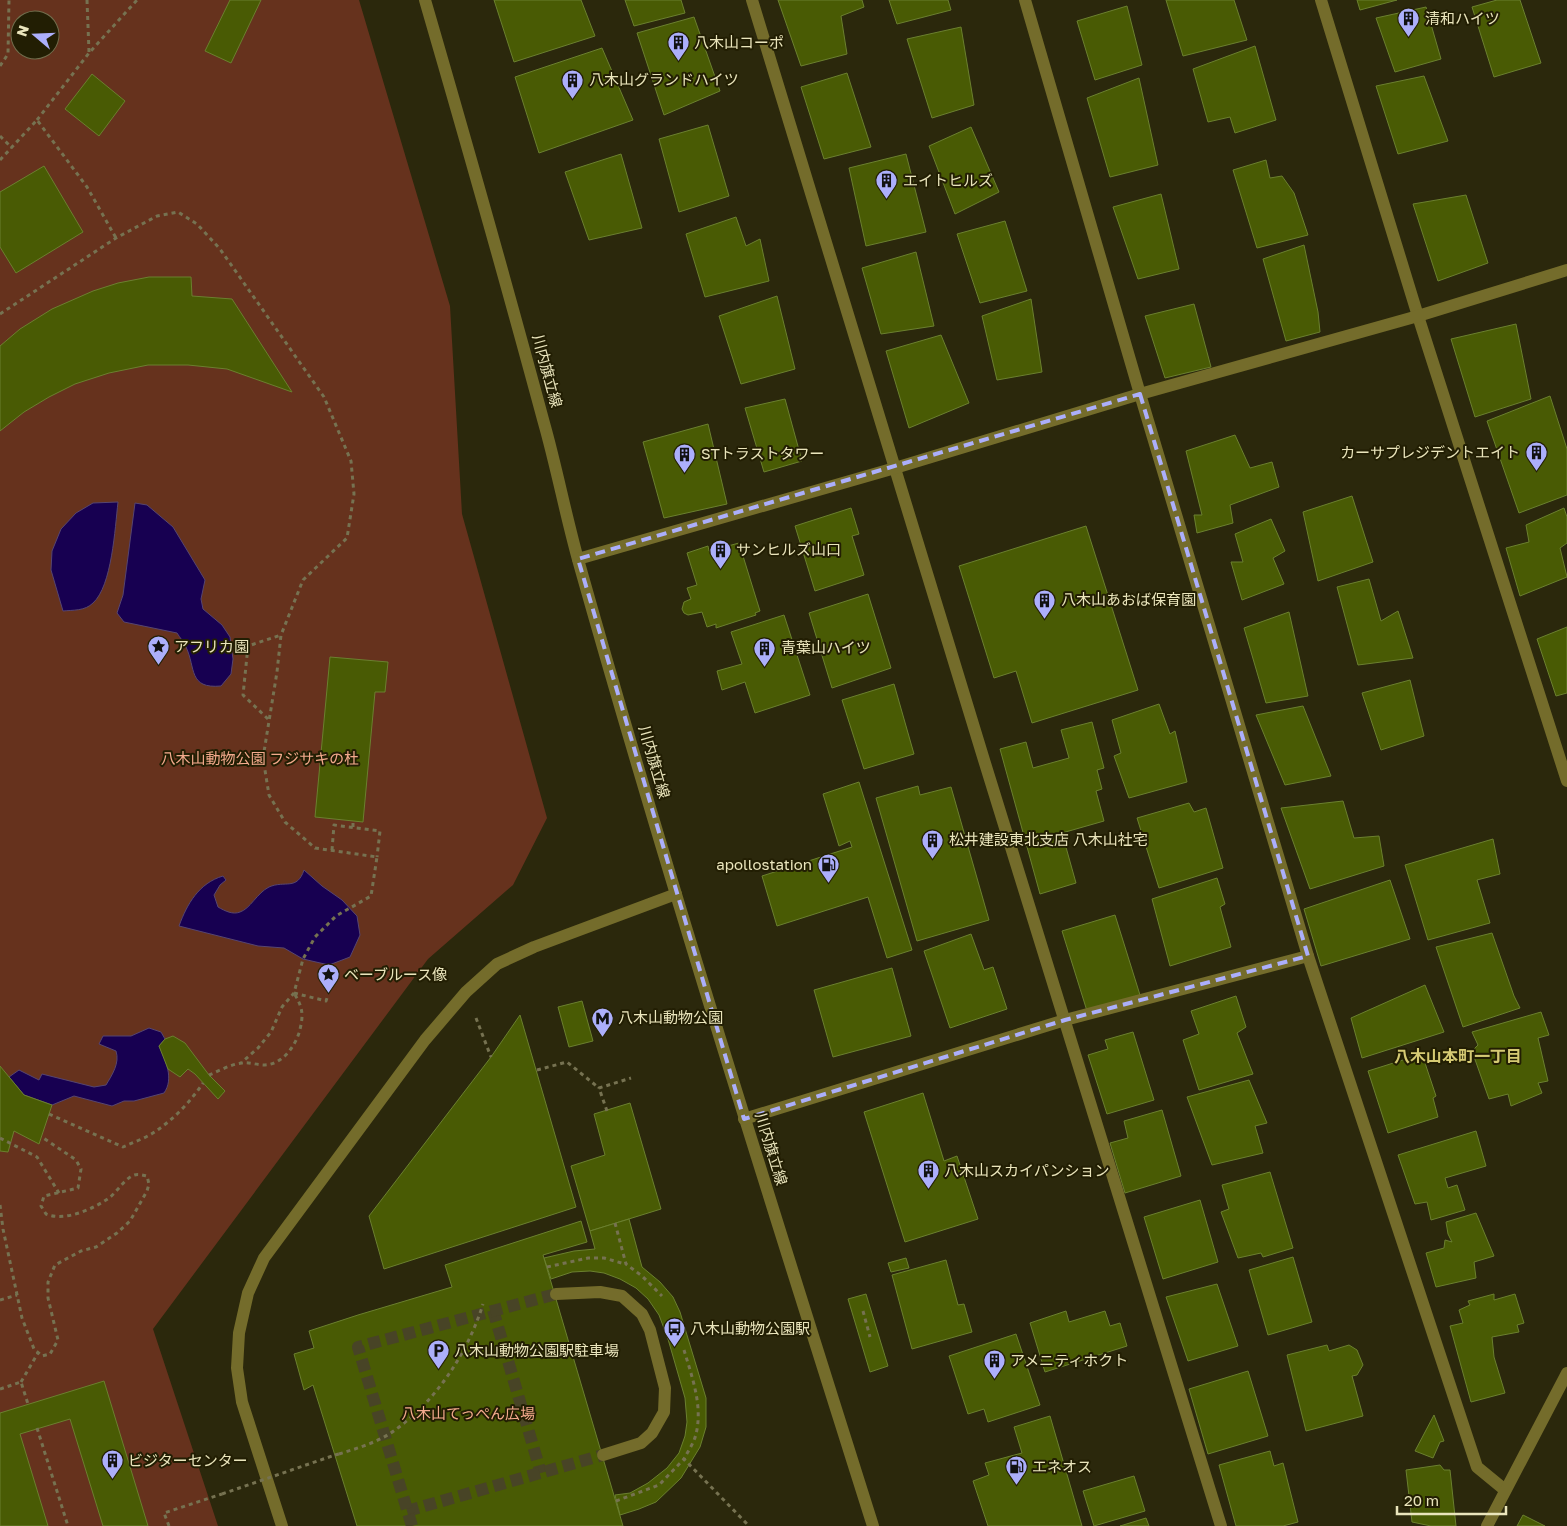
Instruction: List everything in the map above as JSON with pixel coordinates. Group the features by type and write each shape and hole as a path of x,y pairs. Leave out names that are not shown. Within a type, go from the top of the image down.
{"street":[{"name":"川内旗立線","path":"425,0 507,286 578,559 676,894 744,1119 873,1526"},
{"path":"752,0 1221,1526"},
{"path":"1025,0 1140,394 1308,956 1477,1468 1505,1490"},
{"path":"1321,0 1418,316 1567,781"},
{"path":"578,559 895,468 1140,394 1418,316 1567,270"},
{"path":"282,1526 242,1402 237,1368 238,1333 248,1293 264,1258 425,1040 466,992 497,964 534,947 676,894"},
{"path":"744,1119 1065,1020 1308,956"},
{"path":"556,1294 600,1292 622,1296 642,1314 650,1330 665,1388 664,1412 652,1433 641,1444 603,1455"},
{"path":"1487,1526 1567,1373"}],"path":[{"path":"0,66 8,54 8,0"},
{"path":"87,0 89,53"},
{"path":"0,160 37,120 89,53 138,0"},
{"path":"37,120 87,187 116,238"},
{"path":"0,136 12,148"},
{"path":"0,314 116,238 157,216 178,212 197,224 220,249 324,397 351,461 354,494 347,538 303,580 281,635 263,758 269,794 284,822 315,848 377,857"},
{"path":"269,720 243,695 248,646 281,635"},
{"path":"353,821 353,827"},
{"path":"209,1075 241,1063 258,1048 271,1032 282,1007 294,993 303,959 315,937 336,916 371,896 380,831 334,825 332,850"},
{"path":"466,992 491,1057"},
{"path":"294,993 326,1001 327,998"},
{"path":"241,1063 266,1065 276,1062 286,1055 295,1044 302,1018 301,1006 294,993"},
{"path":"536,1070 567,1062 599,1088 607,1111"},
{"path":"599,1088 631,1078"},
{"path":"49,1114 123,1146 155,1132 171,1120 203,1083"},
{"path":"0,1205 3,1229 22,1318 34,1349 42,1356 50,1354 58,1340 48,1298 48,1282 55,1265 81,1250 96,1247 117,1233 130,1221 149,1184 147,1176 138,1174 131,1176 110,1197 88,1209 59,1217 46,1214 41,1206 44,1196 78,1188 81,1169 76,1160 42,1137"},
{"path":"0,1138 37,1157 59,1193"},
{"path":"547,1267 596,1258 604,1258 626,1264"},
{"path":"0,1300 17,1295"},
{"path":"169,1526 164,1513 368,1444 395,1431 424,1405 454,1369 477,1324 483,1304"},
{"path":"863,1311 870,1336"},
{"path":"0,1389 21,1382 38,1353"},
{"path":"21,1382 28,1404"},
{"path":"37,1428 68,1526"},
{"path":"616,1501 659,1485 684,1459"}],"highlighted area":[{"path":"1140,394 1308,956 1065,1020 744,1119 578,559"}],"green space":[{"name":"八木山動物公園 フジサキの杜","path":"0,0 359,0 450,306 462,514 547,818 513,885 428,959 153,1329 218,1526 0,1526"}],"shaded area":[{"path":"118,502 111,556 104,584 99,595 90,606 79,610 63,611 51,570 52,551 61,529 76,513 93,503"},
{"path":"135,503 147,505 173,527 205,580 201,599 203,609 222,625 230,637 233,659 231,674 221,686 210,686 198,681 186,647 177,633 124,622 117,613 123,595"},
{"path":"304,870 342,900 357,916 360,935 350,957 329,965 303,959 284,948 258,946 179,926 195,895 215,879 223,876 226,880 220,885 214,895 218,907 237,913 247,908 269,887 298,881"},
{"path":"149,1028 161,1032 165,1039 159,1046 169,1076 164,1093 134,1101 124,1101 112,1106 74,1096 52,1105 24,1095 9,1077 19,1070 39,1080 42,1074 94,1087 106,1085 115,1069 117,1055 116,1051 99,1044 103,1036 131,1036"}],"building":[{"path":"230,0 261,0 231,63 205,51"},
{"path":"494,0 581,0 595,36 514,62"},
{"path":"625,0 681,0 685,13 634,26"},
{"path":"778,0 862,0 864,7 841,16 847,54 801,66"},
{"path":"889,0 948,0 951,10 897,24"},
{"path":"1166,0 1234,0 1247,40 1183,56"},
{"path":"1357,0 1397,0 1360,10"},
{"path":"1497,0 1520,0 1541,63 1494,77 1472,7"},
{"path":"1127,6 1142,65 1095,80 1077,21"},
{"name":"清和ハイツ","path":"1426,7 1441,59 1395,72 1376,18"},
{"name":"八木山コーポ","path":"694,17 720,91 664,115 637,33"},
{"path":"961,27 974,105 932,118 907,39"},
{"path":"1255,46 1276,120 1235,133 1230,117 1208,122 1193,69"},
{"name":"八木山グランドハイツ","path":"602,48 633,120 539,153 515,77"},
{"path":"847,73 871,147 824,159 801,87"},
{"path":"92,74 125,101 99,136 65,109"},
{"path":"1424,76 1448,141 1398,154 1376,86"},
{"path":"1139,78 1158,165 1110,177 1087,98"},
{"path":"708,125 729,196 679,212 659,139"},
{"path":"971,127 999,192 955,214 929,146"},
{"path":"621,154 642,228 589,240 565,172"},
{"name":"エイトヒルズ","path":"906,154 926,232 866,246 849,168"},
{"path":"1266,160 1270,178 1282,176 1294,193 1308,235 1257,248 1233,170"},
{"path":"44,166 83,232 16,273 0,247 0,192"},
{"path":"1161,194 1179,269 1138,279 1113,207"},
{"path":"1466,195 1488,263 1438,281 1413,204"},
{"path":"736,217 746,246 760,239 769,281 705,297 686,234"},
{"path":"1005,221 1027,291 980,303 957,234"},
{"path":"1304,245 1318,312 1320,332 1286,341 1263,259"},
{"path":"916,252 934,326 881,334 862,268"},
{"path":"149,277 191,277 192,296 232,299 292,392 227,369 188,365 148,365 109,373 75,384 24,412 0,431 0,346 20,329 52,309 93,291 118,283"},
{"path":"777,296 795,369 741,384 719,316"},
{"path":"1031,299 1042,372 997,380 982,316"},
{"path":"1194,304 1211,367 1165,378 1145,316"},
{"path":"1516,324 1531,399 1475,417 1451,339"},
{"path":"941,335 969,403 909,428 886,351"},
{"name":"カーサプレジデントエイト","path":"1550,396 1567,449 1567,495 1519,513 1487,421"},
{"path":"785,399 802,461 764,472 745,408"},
{"name":"STトラストタワー","path":"708,424 727,504 664,518 643,442"},
{"path":"1235,435 1250,468 1272,462 1279,487 1230,505 1233,523 1197,533 1194,515 1202,515 1186,451"},
{"path":"1352,496 1373,562 1318,581 1303,512"},
{"path":"851,508 859,534 852,536 864,575 815,591 795,526"},
{"path":"1564,508 1567,517 1567,543 1560,548 1567,577 1520,596 1506,548 1529,542 1526,525"},
{"path":"1271,519 1285,551 1273,558 1284,584 1242,600 1231,562 1243,562 1235,534"},
{"name":"八木山あおば保育園","path":"1086,526 1138,690 1032,723 1016,671 994,678 959,566"},
{"name":"サンヒルズ山口","path":"739,543 760,611 755,613 756,615 716,628 716,624 707,627 702,612 688,615 682,609 684,602 691,599 687,588 697,585 687,553 708,546 709,551"},
{"path":"1369,579 1381,621 1398,611 1413,658 1358,665 1337,587"},
{"path":"868,594 891,668 832,688 809,613"},
{"path":"1289,612 1308,696 1266,703 1244,628"},
{"name":"青葉山ハイツ","path":"784,615 810,695 755,713 745,682 722,690 717,671 742,664 731,632"},
{"path":"1567,627 1567,693 1556,696 1537,639"},
{"path":"330,657 388,662 385,692 375,692 363,822 315,817"},
{"path":"1410,680 1424,736 1381,750 1362,693"},
{"path":"894,684 914,754 864,769 842,700"},
{"path":"1159,704 1170,734 1175,731 1187,782 1129,798 1114,756 1121,753 1112,720"},
{"path":"1303,706 1331,776 1285,785 1256,715"},
{"path":"1092,722 1104,768 1097,770 1102,789 1096,791 1104,821 1062,833 1076,883 1040,894 1000,749 1026,742 1033,768 1069,758 1061,730"},
{"path":"859,782 912,950 887,958 868,897 777,926 762,876 852,847 850,841 839,846 823,794"},
{"name":"松井建設東北支店 八木山社宅","path":"918,786 920,795 951,787 989,920 917,941 876,798"},
{"path":"1343,801 1354,838 1379,836 1384,866 1310,889 1281,808"},
{"path":"1189,803 1194,812 1206,808 1223,868 1159,888 1137,818"},
{"path":"1493,839 1500,874 1477,880 1490,923 1428,940 1405,865"},
{"path":"1217,878 1225,904 1220,907 1231,947 1170,966 1152,899"},
{"path":"1390,880 1410,939 1321,966 1304,909"},
{"path":"1115,915 1140,995 1087,1011 1062,931"},
{"path":"1492,933 1520,1008 1463,1027 1436,947"},
{"path":"971,934 984,970 993,967 1007,1009 950,1028 924,951"},
{"path":"892,968 911,1036 833,1057 814,990"},
{"path":"1425,985 1444,1032 1362,1058 1351,1018"},
{"path":"1236,996 1246,1027 1237,1033 1253,1074 1199,1090 1183,1040 1199,1034 1191,1011"},
{"path":"582,1001 593,1041 569,1047 558,1007"},
{"path":"1541,1012 1549,1035 1538,1038 1548,1081 1538,1083 1542,1093 1511,1106 1508,1094 1489,1099 1472,1051 1478,1045 1472,1032"},
{"path":"520,1015 576,1207 384,1269 369,1216 491,1057"},
{"path":"1133,1032 1154,1100 1107,1114 1088,1055 1108,1049 1105,1040"},
{"path":"173,1036 185,1043 209,1075 225,1091 218,1099 188,1069 180,1077 168,1069 159,1046 165,1039"},
{"path":"1422,1054 1436,1096 1433,1098 1438,1117 1388,1133 1368,1071"},
{"path":"0,1066 24,1095 52,1105 39,1144 14,1131 8,1152 0,1151"},
{"path":"1249,1080 1267,1123 1255,1126 1263,1153 1212,1165 1187,1097"},
{"name":"八木山スカイパンション","path":"923,1093 944,1161 957,1156 978,1219 905,1242 864,1112"},
{"path":"630,1103 661,1209 590,1231 571,1166 605,1155 594,1114"},
{"path":"1162,1110 1181,1176 1125,1193 1110,1143 1128,1138 1124,1121"},
{"path":"1476,1131 1486,1166 1445,1178 1448,1188 1457,1185 1465,1210 1431,1220 1427,1202 1415,1204 1398,1155"},
{"path":"1270,1172 1293,1248 1263,1257 1261,1253 1238,1258 1221,1212 1229,1209 1222,1185"},
{"path":"1200,1200 1218,1262 1163,1279 1144,1217"},
{"path":"1476,1213 1494,1256 1474,1262 1476,1278 1436,1287 1426,1253 1444,1248 1445,1240 1452,1242 1448,1234 1446,1222"},
{"path":"629,1219 642,1267 660,1282 673,1297 680,1312 706,1398 706,1427 700,1447 681,1478 656,1502 620,1515 615,1495 630,1493 648,1483 667,1468 679,1453 685,1436 687,1422 685,1398 668,1339 659,1315 648,1299 636,1288 604,1273 590,1271 572,1272 551,1279 544,1258 574,1251 595,1249 590,1231"},
{"name":"八木山てっぺん広場","path":"581,1221 587,1242 543,1255 623,1526 357,1526 313,1385 304,1390 294,1354 314,1348 309,1331 452,1287 445,1265"},
{"path":"1293,1257 1312,1322 1268,1335 1249,1270"},
{"path":"906,1258 909,1268 891,1272 888,1263"},
{"path":"946,1260 958,1305 964,1304 972,1332 912,1349 892,1275"},
{"path":"1217,1284 1238,1346 1188,1361 1166,1297"},
{"path":"866,1294 888,1366 870,1372 848,1299"},
{"path":"1494,1294 1494,1300 1515,1294 1524,1323 1517,1325 1519,1332 1492,1337 1494,1357 1505,1393 1471,1402 1450,1326 1463,1323 1459,1310 1470,1305 1468,1301"},
{"path":"1066,1311 1069,1322 1105,1311 1110,1326 1120,1323 1127,1346 1045,1372 1030,1323"},
{"name":"アメニティホクト","path":"1016,1334 1040,1405 988,1422 984,1409 968,1414 949,1356"},
{"path":"1327,1345 1329,1351 1349,1345 1357,1350 1363,1365 1357,1375 1352,1376 1363,1416 1306,1431 1287,1355"},
{"path":"1248,1371 1268,1436 1208,1454 1189,1389"},
{"name":"ビジターセンター","path":"104,1381 148,1526 103,1526 70,1419 20,1434 48,1526 0,1526 0,1413"},
{"path":"1434,1415 1444,1441 1440,1442 1433,1458 1415,1451"},
{"name":"エネオス","path":"1050,1416 1082,1526 988,1526 973,1481 989,1475 985,1463 1022,1453 1014,1427"},
{"path":"1270,1451 1274,1466 1283,1463 1298,1522 1283,1526 1236,1526 1219,1465"},
{"path":"1440,1465 1444,1470 1450,1470 1456,1526 1431,1526 1412,1522 1406,1470"},
{"path":"1134,1476 1145,1511 1094,1526 1083,1491"},
{"path":"1523,1515 1545,1526 1517,1526"},
{"path":"1146,1518 1149,1526 1120,1526"}],"tunnel":[{"path":"412,1526 358,1347 556,1294"},
{"path":"493,1310 541,1473"},
{"path":"407,1511 603,1455"}],"place":[{"name":"清和ハイツ","path":"1409,38"},
{"name":"八木山コーポ","path":"678,62"},
{"name":"八木山グランドハイツ","path":"573,99"},
{"name":"エイトヒルズ","path":"887,200"},
{"name":"カーサプレジデントエイト","path":"1536,472"},
{"name":"STトラストタワー","path":"685,473"},
{"name":"サンヒルズ山口","path":"720,569"},
{"name":"八木山あおば保育園","path":"1045,619"},
{"name":"アフリカ園","path":"158,666"},
{"name":"青葉山ハイツ","path":"765,667"},
{"name":"松井建設東北支店 八木山社宅","path":"933,859"},
{"name":"apollostation","path":"828,884"},
{"name":"ベーブルース像","path":"328,994"},
{"name":"八木山動物公園","path":"602,1037"},
{"name":"八木山スカイパンション","path":"928,1190"},
{"name":"八木山動物公園駅","path":"674,1348"},
{"name":"八木山動物公園駅駐車場","path":"438,1370"},
{"name":"アメニティホクト","path":"994,1380"},
{"name":"ビジターセンター","path":"112,1480"},
{"name":"エネオス","path":"1016,1486"}],"district":[{"name":"八木山本町一丁目","path":"1458,1056"}]}
